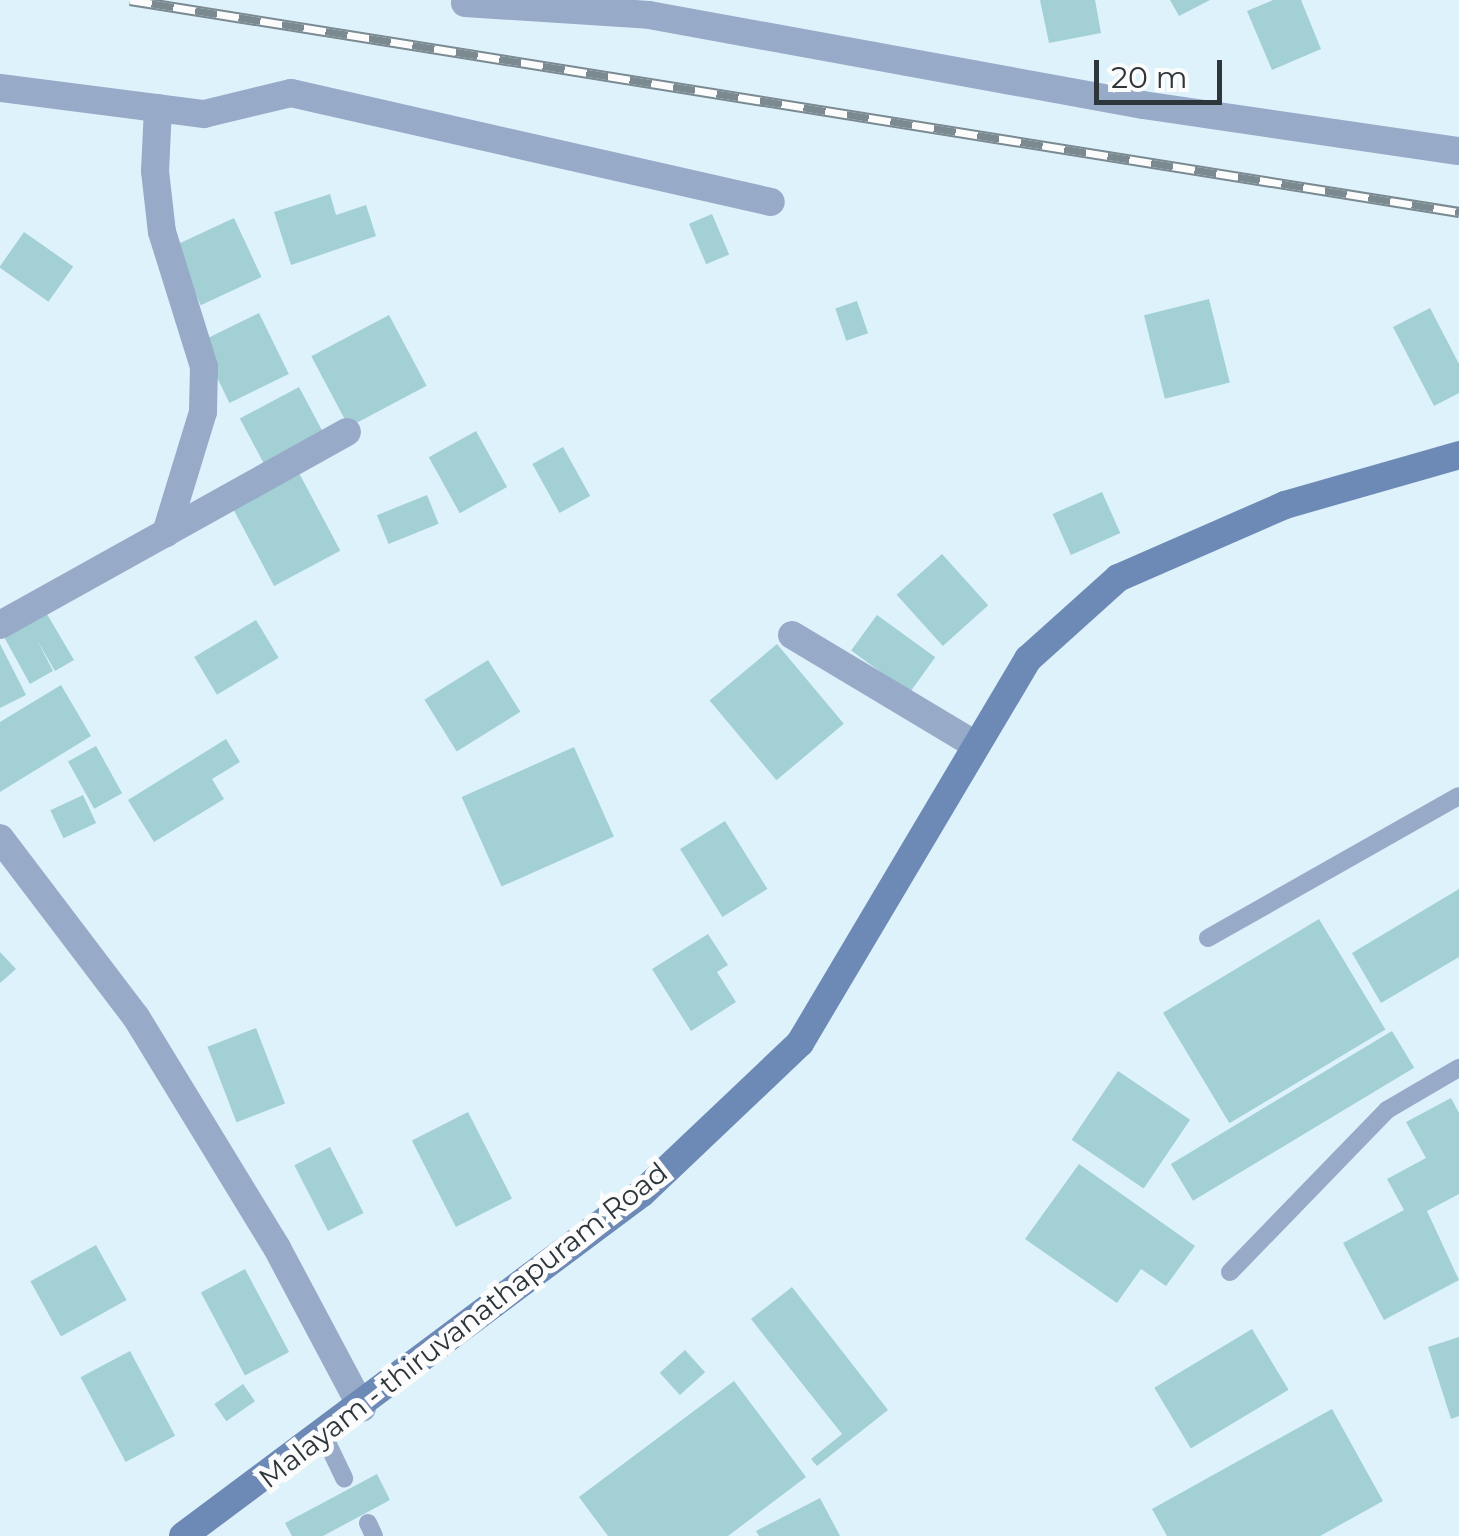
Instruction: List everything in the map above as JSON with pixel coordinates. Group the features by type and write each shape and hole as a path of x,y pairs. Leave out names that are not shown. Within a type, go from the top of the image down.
{"main road":[{"name":"Malayam - thiruvanathapuram Road","path":"183,1536 362,1408 642,1193 800,1043 1028,659 1118,578 1285,504 1459,455"}],"street":[{"path":"464,2 650,15 1143,105 1459,151"},
{"path":"0,88 204,114 292,93 771,202"},
{"path":"158,108 155,171 162,232 204,368 203,412 166,533"},
{"path":"0,624 348,432"},
{"path":"792,636 976,745"},
{"path":"0,838 136,1017 278,1248 362,1408"}],"lane":[{"path":"1208,938 1459,796"},
{"path":"1230,1272 1387,1110 1459,1068"},
{"path":"324,1436 344,1478"}],"building":[{"path":"1040,0 1095,0 1101,33 1049,43"},
{"path":"1170,0 1210,0 1179,16"},
{"path":"1273,0 1301,0 1321,49 1272,70 1247,11"},
{"path":"330,194 336,215 366,205 376,236 291,265 274,212"},
{"path":"712,214 729,255 706,264 689,224"},
{"path":"234,218 261,277 201,305 173,246"},
{"path":"24,232 73,266 48,302 0,268"},
{"path":"1209,299 1230,382 1165,399 1144,315"},
{"path":"857,301 868,333 846,341 835,308"},
{"path":"1430,308 1459,364 1459,393 1434,406 1393,327"},
{"path":"259,313 289,374 229,403 200,342"},
{"path":"389,315 427,386 349,427 311,356"},
{"path":"299,387 324,434 265,465 240,418"},
{"path":"476,431 507,487 460,513 429,457"},
{"path":"563,447 590,496 560,513 532,464"},
{"path":"299,473 340,551 274,586 233,508"},
{"path":"1102,492 1120,533 1071,555 1053,514"},
{"path":"427,495 439,524 389,544 377,515"},
{"path":"942,554 988,605 943,646 897,595"},
{"path":"44,609 74,660 55,671 37,640 53,671 30,684 4,637"},
{"path":"877,615 935,657 909,693 851,651"},
{"path":"256,620 279,658 217,695 194,657"},
{"path":"0,644 26,695 0,708"},
{"path":"777,644 844,724 776,780 710,701"},
{"path":"488,660 520,712 457,751 424,700"},
{"path":"61,685 91,736 0,792 0,722"},
{"path":"226,739 240,762 212,779 224,799 154,842 128,800"},
{"path":"96,746 122,793 94,809 68,762"},
{"path":"574,747 614,837 501,887 462,797"},
{"path":"83,795 96,823 63,838 50,810"},
{"path":"725,821 767,889 722,917 680,849"},
{"path":"1459,889 1459,957 1381,1003 1352,953"},
{"path":"1319,919 1385,1030 1229,1123 1163,1013"},
{"path":"708,934 728,965 717,972 736,1002 691,1031 652,969"},
{"path":"0,952 16,969 0,983"},
{"path":"256,1028 285,1104 236,1122 207,1047"},
{"path":"1392,1031 1414,1068 1193,1201 1171,1164"},
{"path":"1118,1071 1190,1120 1144,1188 1072,1140"},
{"path":"1451,1098 1459,1113 1459,1194 1427,1211 1459,1280 1384,1320 1343,1243 1404,1210 1387,1179 1426,1158 1406,1122"},
{"path":"468,1112 512,1198 456,1227 412,1141"},
{"path":"330,1147 364,1213 328,1231 294,1165"},
{"path":"1079,1164 1195,1246 1166,1286 1141,1269 1117,1303 1025,1239"},
{"path":"96,1245 127,1300 61,1336 30,1281"},
{"path":"245,1269 289,1352 245,1375 201,1292"},
{"path":"792,1287 888,1410 817,1466 811,1459 842,1434 751,1319"},
{"path":"1252,1329 1289,1390 1191,1449 1154,1388"},
{"path":"1459,1337 1459,1416 1451,1419 1428,1347"},
{"path":"685,1350 705,1372 680,1395 660,1373"},
{"path":"130,1351 175,1436 126,1462 81,1377"},
{"path":"734,1381 806,1477 728,1536 608,1536 579,1497"},
{"path":"243,1384 255,1401 226,1421 214,1404"},
{"path":"1332,1409 1383,1501 1320,1536 1167,1536 1152,1509"},
{"path":"377,1474 390,1500 323,1536 292,1536 285,1523"},
{"path":"820,1498 840,1536 759,1536 756,1531"}],"railway":[{"path":"130,0 1459,212"}]}
